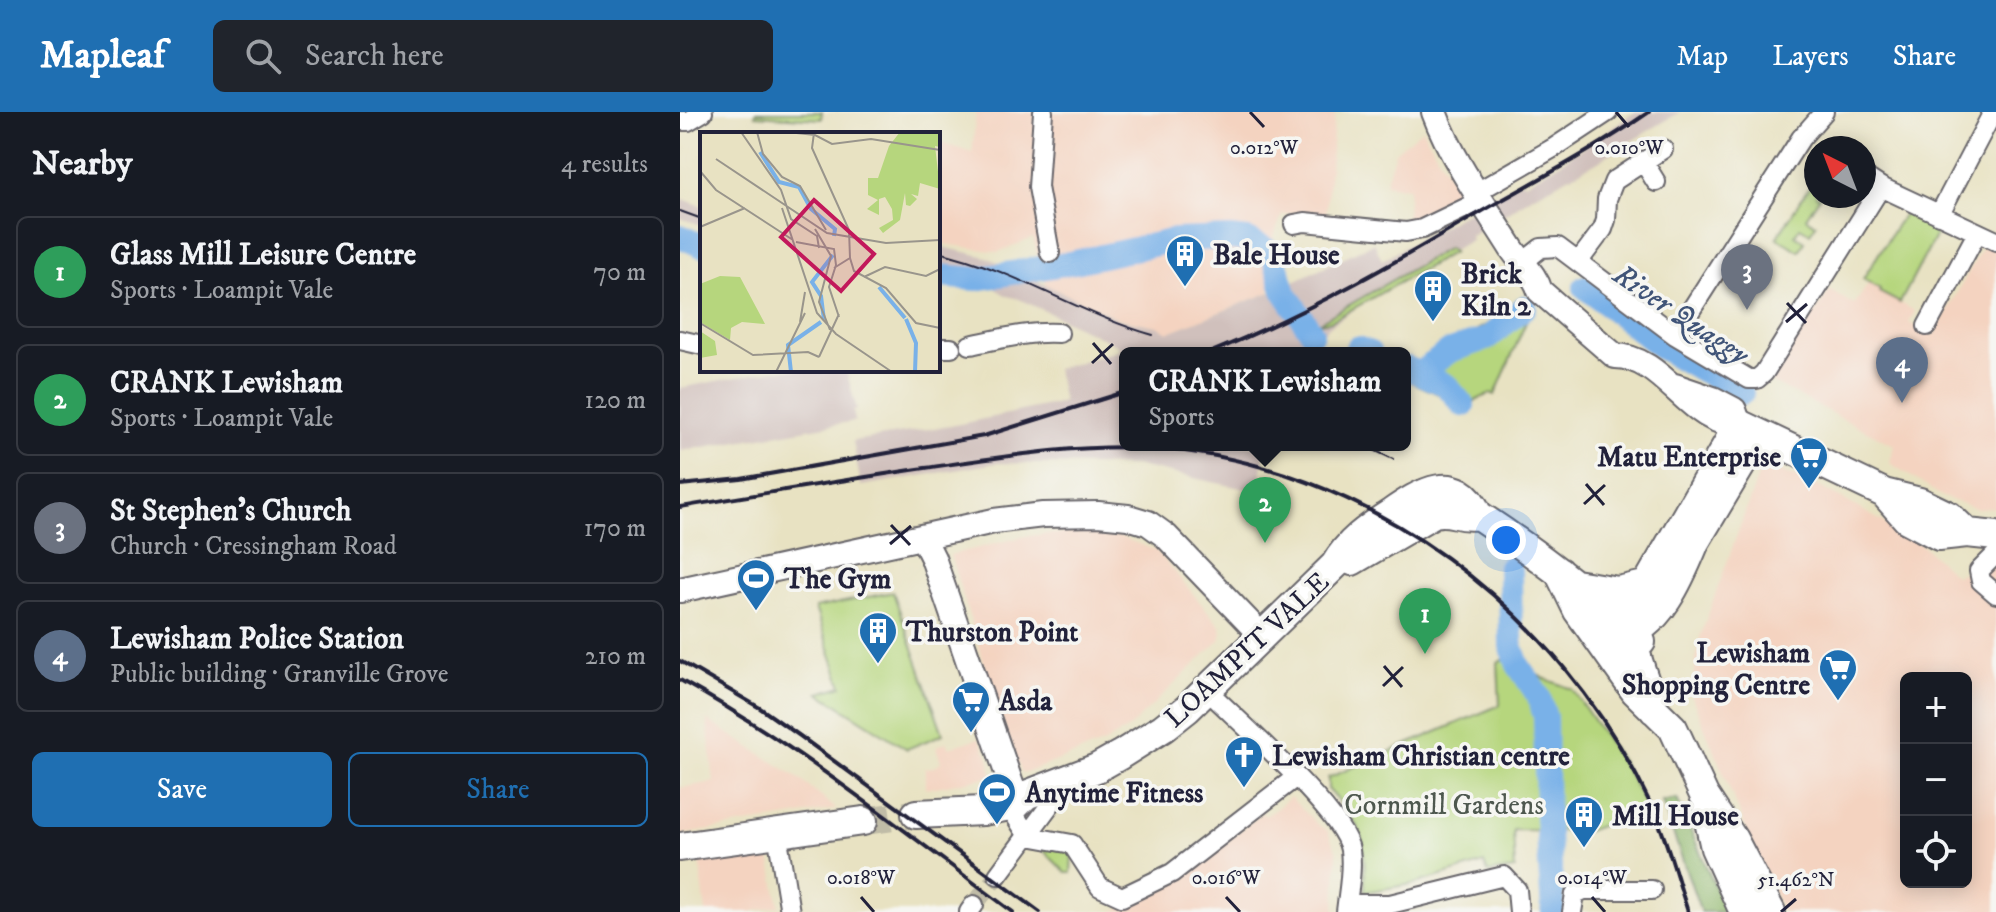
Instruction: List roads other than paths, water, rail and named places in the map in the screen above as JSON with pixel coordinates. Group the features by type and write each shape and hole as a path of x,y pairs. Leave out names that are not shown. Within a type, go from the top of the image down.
{"highway":[{"path":"1749,429 1884,493 1920,502 1949,516 1967,533 1996,536"},
{"path":"1749,429 1645,585 1634,607 1632,634 1634,652 1663,719 1704,795 1733,839 1771,912"},
{"path":"1579,595 1615,638 1632,634 1647,625 1659,611 1695,542 1749,429"},
{"name":"LOAMPIT VALE","path":"929,812 983,811 1016,805 1017,799 1097,768 1163,728 1207,690 1335,565 1347,546 1424,492 1443,488 1461,493 1471,500 1478,515 1579,595"},
{"path":"1579,595 1645,585"},
{"path":"1579,595 1635,691 1663,719"},
{"path":"1704,795 1715,848 1744,912"},
{"path":"680,847 863,821"}],"main road":[{"path":"1434,112 1479,196 1530,271 1556,285 1626,346 1629,356 1675,386 1734,410 1749,429"},
{"path":"680,590 933,543 994,521 1043,515 1098,514 1148,523 1166,536 1262,636"},
{"path":"933,543 1017,799"}],"street":[{"path":"680,121 688,121 703,112"},
{"path":"1043,112 1038,187 1050,253"},
{"path":"1294,224 1305,222 1406,232 1422,229 1479,196 1608,112"},
{"path":"1675,335 1801,138 1824,112"},
{"path":"1939,215 1993,112"},
{"path":"1579,261 1603,229 1607,199 1614,181 1663,149"},
{"path":"1643,161 1656,182"},
{"path":"1876,184 1996,241"},
{"path":"1530,271 1541,248 1553,246 1579,261 1675,335 1749,379 1757,379 1881,187"},
{"path":"1927,326 1977,233"},
{"path":"970,345 1022,337 1036,331 1059,333"},
{"path":"680,340 700,345"},
{"path":"1996,554 1979,571 1981,581 1996,594"},
{"path":"1207,690 1296,777 1344,833 1350,849 1351,865 1346,908 1390,904 1504,876 1517,890 1519,912"},
{"path":"1028,836 1072,844 1100,887 1122,897 1172,873 1296,777"},
{"path":"998,875 1058,794"},
{"path":"1017,799 1028,836"},
{"path":"777,833 790,912"},
{"path":"1573,903 1584,890 1652,890"}],"waterway":[{"path":"680,236 700,245"},
{"path":"940,276 977,279 1175,240 1248,240 1274,257 1285,293 1312,333"},
{"name":"River Quaggy","path":"1585,287 1662,348 1742,393"},
{"name":"River Quaggy","path":"1420,373 1450,351 1488,338 1525,307"},
{"path":"1411,370 1446,385 1463,405"},
{"path":"1510,568 1511,646 1518,665 1539,697 1545,717 1553,912"}],"tunnel":[{"path":"863,821 916,814"},
{"path":"974,905 998,875"}],"tram line":[{"path":"680,211 700,218"},
{"path":"940,253 993,269 1099,316 1153,335"},
{"path":"1376,451 1393,459"}],"railway":[{"path":"1223,347 1281,322 1384,268 1569,162 1649,112"},
{"path":"680,485 741,479 984,436 1119,394"},
{"path":"680,507 1038,452 1119,447"},
{"path":"1174,451 1231,459 1307,482 1379,515 1447,558 1509,609 1564,668 1611,732 1649,801 1666,842 1688,912"},
{"path":"680,661 760,708 1040,912"},
{"path":"680,680 809,761 1013,912"}],"place":[{"name":"Bale House","path":"1185,288"},
{"name":"St Stephen's Church","path":"1747,310"},
{"name":"Brick Kiln 2","path":"1433,323"},
{"name":"Lewisham Police Station","path":"1902,403"},
{"name":"Matu Enterprise","path":"1809,490"},
{"name":"CRANK Lewisham","path":"1265,543"},
{"name":"The Gym","path":"756,612"},
{"name":"Glass Mill Leisure Centre","path":"1425,654"},
{"name":"Thurston Point","path":"878,665"},
{"name":"Lewisham Shopping Centre","path":"1838,702"},
{"name":"Asda","path":"971,734"},
{"name":"Lewisham Christian centre","path":"1244,789"},
{"name":"Anytime Fitness","path":"997,826"},
{"name":"Mill House","path":"1584,849"}],"park label":[{"name":"Cornmill Gardens","path":"1444,804"}]}
